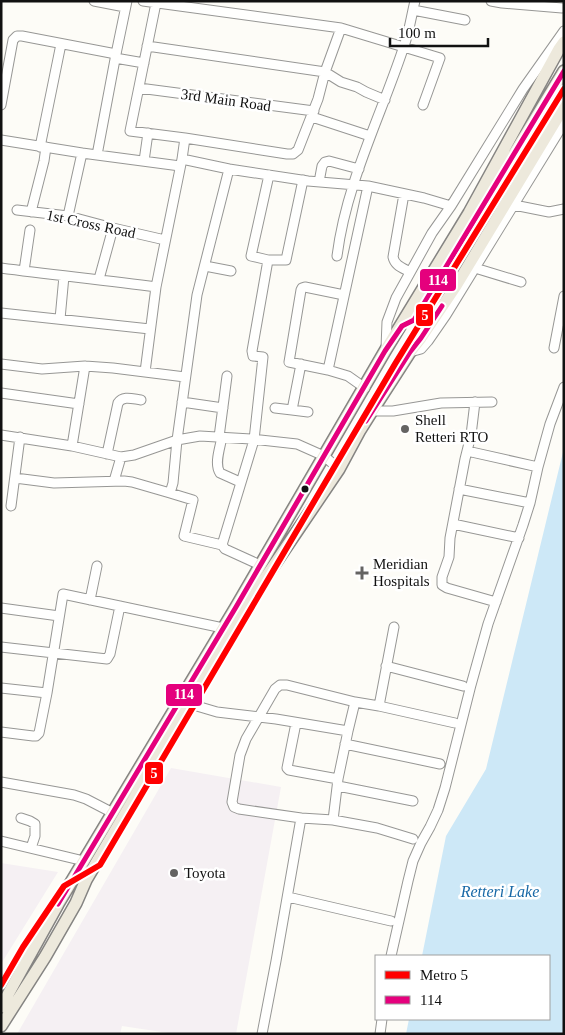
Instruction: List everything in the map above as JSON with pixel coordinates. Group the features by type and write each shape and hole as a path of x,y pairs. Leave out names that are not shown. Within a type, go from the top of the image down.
{"main road":[{"path":"1,1026 8,1001 58,904 469,212 561,46"},
{"path":"402,326 414,320 564,71"},
{"path":"421,338 425,324 451,284 564,94"},
{"path":"8,1001 45,958 86,880 268,574 339,469 360,430 410,352 456,286 564,107"},
{"path":"4,1034 19,1009 8,1001"}],"street":[{"path":"94,1 126,4 97,155"},
{"path":"143,1 341,28 440,58 423,105"},
{"path":"491,1 558,7"},
{"path":"156,3 130,131 287,154 293,154 298,150 313,114 341,28"},
{"path":"337,256 343,220 353,185 404,47 414,6 465,20"},
{"path":"385,351 387,322 396,298 410,272 432,233 451,206 523,89 564,31"},
{"path":"2,99 6,55 17,36 62,44 144,63"},
{"path":"31,212 44,161 43,147 62,44"},
{"path":"147,46 326,72 341,82 385,100"},
{"name":"3rd Main Road","path":"139,88 313,114 370,136"},
{"path":"410,352 421,349 428,341 560,136 564,123"},
{"path":"144,161 148,133"},
{"path":"145,372 156,287 185,138"},
{"path":"1,140 144,161 181,163 319,182 368,186 451,206"},
{"path":"68,216 82,153"},
{"path":"319,182 322,166 325,162 329,161 359,169"},
{"path":"170,493 173,483 185,377 197,295 229,169"},
{"path":"269,175 251,256 268,260 286,260 303,180"},
{"path":"328,370 368,186"},
{"path":"404,194 393,257 397,265 410,272"},
{"path":"514,205 549,212 564,210"},
{"name":"1st Cross Road","path":"17,210 68,216 165,240"},
{"path":"99,279 113,228"},
{"path":"24,271 30,230"},
{"path":"222,545 254,440 263,357 253,356 252,351 268,260"},
{"path":"205,266 232,271"},
{"path":"1,268 156,287"},
{"path":"475,268 521,282"},
{"path":"60,319 64,276"},
{"path":"344,295 302,288 289,362 348,376 365,388"},
{"path":"554,348 564,296"},
{"path":"1,313 150,329"},
{"path":"1,364 42,368 85,366 185,377"},
{"path":"292,410 301,364"},
{"path":"72,446 85,366"},
{"path":"227,376 218,471 240,482"},
{"path":"392,955 413,861 438,810 488,624 519,538 550,424 564,387"},
{"path":"1,393 79,404"},
{"path":"107,454 120,399 141,400"},
{"path":"182,402 223,408"},
{"path":"475,402 471,435 450,538 449,557 442,577 442,585 496,602"},
{"path":"372,411 393,411 441,403 492,402"},
{"path":"275,408 308,412"},
{"path":"1,434 72,446 121,457 134,455 177,440 200,436 297,444 324,456 339,469"},
{"path":"11,506 20,437"},
{"path":"467,451 538,467"},
{"path":"114,481 121,457"},
{"path":"15,478 54,483 132,482 193,500 184,536 222,545 225,549 260,565"},
{"path":"459,489 530,503"},
{"path":"453,524 519,538"},
{"path":"90,600 97,566"},
{"path":"1,732 36,736 39,734 63,594 223,628"},
{"path":"1,647 107,659 110,654 120,606"},
{"path":"1,608 59,616"},
{"path":"379,706 394,627"},
{"path":"386,666 463,686"},
{"path":"413,839 377,828 333,820 302,818 234,807 232,802 240,755 246,739 259,716 275,689 280,685 455,723"},
{"path":"1,688 47,693"},
{"path":"333,820 345,744 355,702"},
{"path":"190,704 217,712 276,718 348,731"},
{"path":"296,723 287,766 289,770 413,801"},
{"path":"345,744 440,764"},
{"path":"1,782 74,795 113,812"},
{"path":"21,818 35,824 35,836 31,848"},
{"path":"262,1034 302,818"},
{"path":"1,841 84,861"},
{"path":"288,897 391,921"},
{"path":"380,1034 382,1020"}],"shaded area":[{"path":"171,768 281,787 236,1034 175,1034 122,1026 120,1034 17,1034"},
{"path":"1,863 58,872 1,964"}],"water":[{"name":"Retteri Lake","path":"564,448 564,1034 406,1034 409,1020 550,1020 550,955 422,955 446,836 486,769"}],"metro line":[{"name":"5","path":"1,985 23,947 64,886 100,865 395,364 564,89"}],"transit line":[{"name":"114","path":"58,904 236,607 385,351 402,326 414,320 564,71"},
{"name":"114","path":"366,421 442,306"}],"place":[{"name":"Shell Retteri RTO","path":"405,429"},
{"name":"Meridian Hospitals","path":"362,573"},
{"name":"Toyota","path":"174,873"}]}
